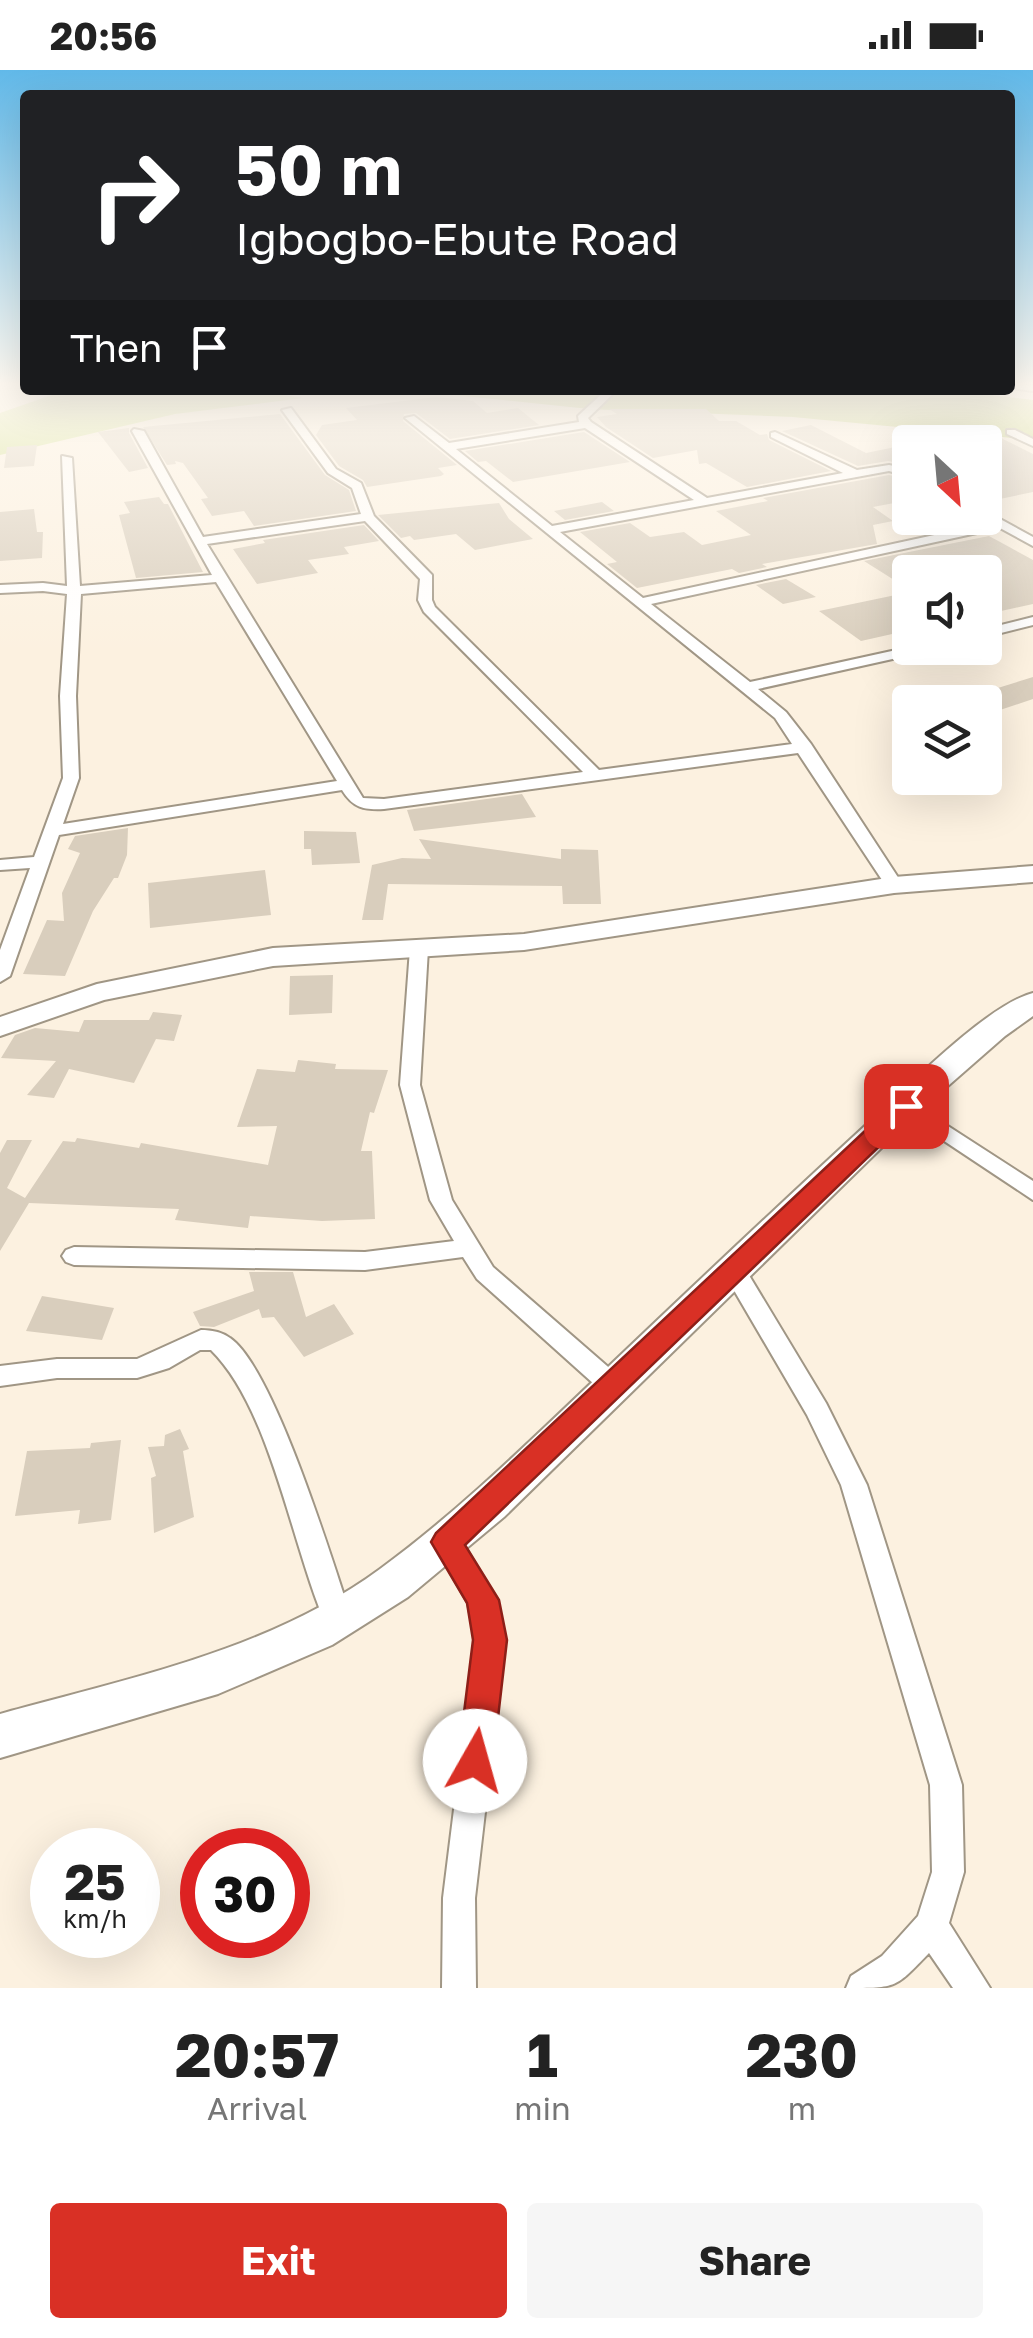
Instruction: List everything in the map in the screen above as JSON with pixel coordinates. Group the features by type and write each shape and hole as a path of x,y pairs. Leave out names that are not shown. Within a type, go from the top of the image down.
{"main road":[{"path":"0,1027 97,993 273,957 524,942 894,885 1033,874"},
{"path":"0,1736 202,1678 338,1620 447,1542 906,1106 994,1029 1033,1002"}],"street":[{"path":"0,976 71,778 68,696 74,591 67,473"},
{"path":"162,473 220,578 357,801 368,805 805,747"},
{"path":"333,473 357,486 368,517 427,578 425,600 429,610 594,774"},
{"path":"479,473 781,714 894,885"},
{"path":"660,473 705,502"},
{"path":"550,530 863,473"},
{"path":"202,541 368,517"},
{"path":"1002,524 1030,539"},
{"path":"641,602 951,535"},
{"path":"0,590 43,587 74,591 220,578"},
{"path":"1002,629 1033,621"},
{"path":"749,686 892,655"},
{"path":"54,831 345,785"},
{"path":"0,866 38,862"},
{"path":"419,949 410,1085 442,1200 466,1248 485,1273 613,1386"},
{"path":"906,1106 1033,1192"},
{"path":"74,1256 366,1261 466,1248"},
{"path":"733,1268 799,1378 854,1484 946,1784 948,1872 930,1926 894,1968 863,1988"},
{"path":"0,1376 153,1365 196,1339 217,1341 234,1351 255,1388 338,1620"},
{"path":"447,1542 482,1600 490,1640 459,1898 459,1988"},
{"path":"930,1926 973,1988"}],"building":[{"path":"190,473 323,473 349,490 356,511 254,526 244,511 212,516 201,499 208,498"},
{"path":"350,473 444,474 367,487"},
{"path":"501,473 569,473 513,482"},
{"path":"722,473 823,473 747,487"},
{"path":"1002,473 1033,473 1033,492 1002,498"},
{"path":"889,475 892,503 873,507 892,521 873,525 877,544 762,564 767,567 739,573 732,569 637,588 607,564 617,562 580,532 630,523 650,537 684,532 702,545 751,535 716,511 768,501 763,498"},
{"path":"159,497 168,504 203,572 136,578 119,515 130,513 124,502"},
{"path":"602,502 614,511 565,520 554,511"},
{"path":"499,503 509,519 533,539 475,550 456,534 401,538 378,515"},
{"path":"34,509 37,532 43,532 42,558 0,561 0,512"},
{"path":"364,525 379,541 344,547 349,554 308,560 318,573 257,584 233,549 265,543 263,540"},
{"path":"989,536 1033,560 1033,604 1002,611 1002,555 894,555"},
{"path":"892,555 892,579 864,561"},
{"path":"786,579 816,597 783,604 756,585"},
{"path":"892,596 892,634 861,641 819,611"},
{"path":"1033,677 1033,699 1002,709 1002,687"},
{"path":"522,794 536,817 414,831 407,810"},
{"path":"128,828 127,855 118,878 114,878 93,911 65,976 23,974 47,920 64,921 62,893 80,853 68,849 75,836"},
{"path":"304,831 356,832 360,863 312,865 311,849 304,849"},
{"path":"419,839 561,859 561,849 598,850 601,904 563,904 562,886 388,884 383,920 362,920 372,865 402,858 431,859"},
{"path":"265,870 271,915 150,928 148,883"},
{"path":"333,975 332,1013 289,1015 290,976"},
{"path":"153,1012 182,1015 174,1041 156,1039 134,1083 69,1069 54,1098 27,1095 56,1061 1,1058 15,1035 35,1028 79,1032 84,1020 149,1020"},
{"path":"298,1060 336,1064 335,1069 388,1070 374,1113 370,1112 361,1151 372,1151 375,1219 322,1221 250,1216 248,1228 175,1220 179,1209 29,1203 0,1251 0,1153 7,1140 32,1140 7,1188 25,1198 63,1141 75,1142 77,1138 139,1148 141,1143 268,1165 277,1126 237,1127 257,1069 295,1072"},
{"path":"249,1272 293,1272 306,1317 334,1304 354,1334 304,1357 274,1317 262,1318 259,1309 214,1327 200,1326 193,1312 254,1291"},
{"path":"42,1296 114,1308 102,1340 26,1331"},
{"path":"180,1429 189,1449 183,1451 194,1517 154,1533 151,1478 156,1476 148,1447 164,1446 165,1435"},
{"path":"121,1440 111,1520 78,1524 80,1510 15,1516 27,1451 90,1448 91,1443"}],"route":[{"path":"475,1761 490,1640 482,1600 447,1542 906,1106"}]}
